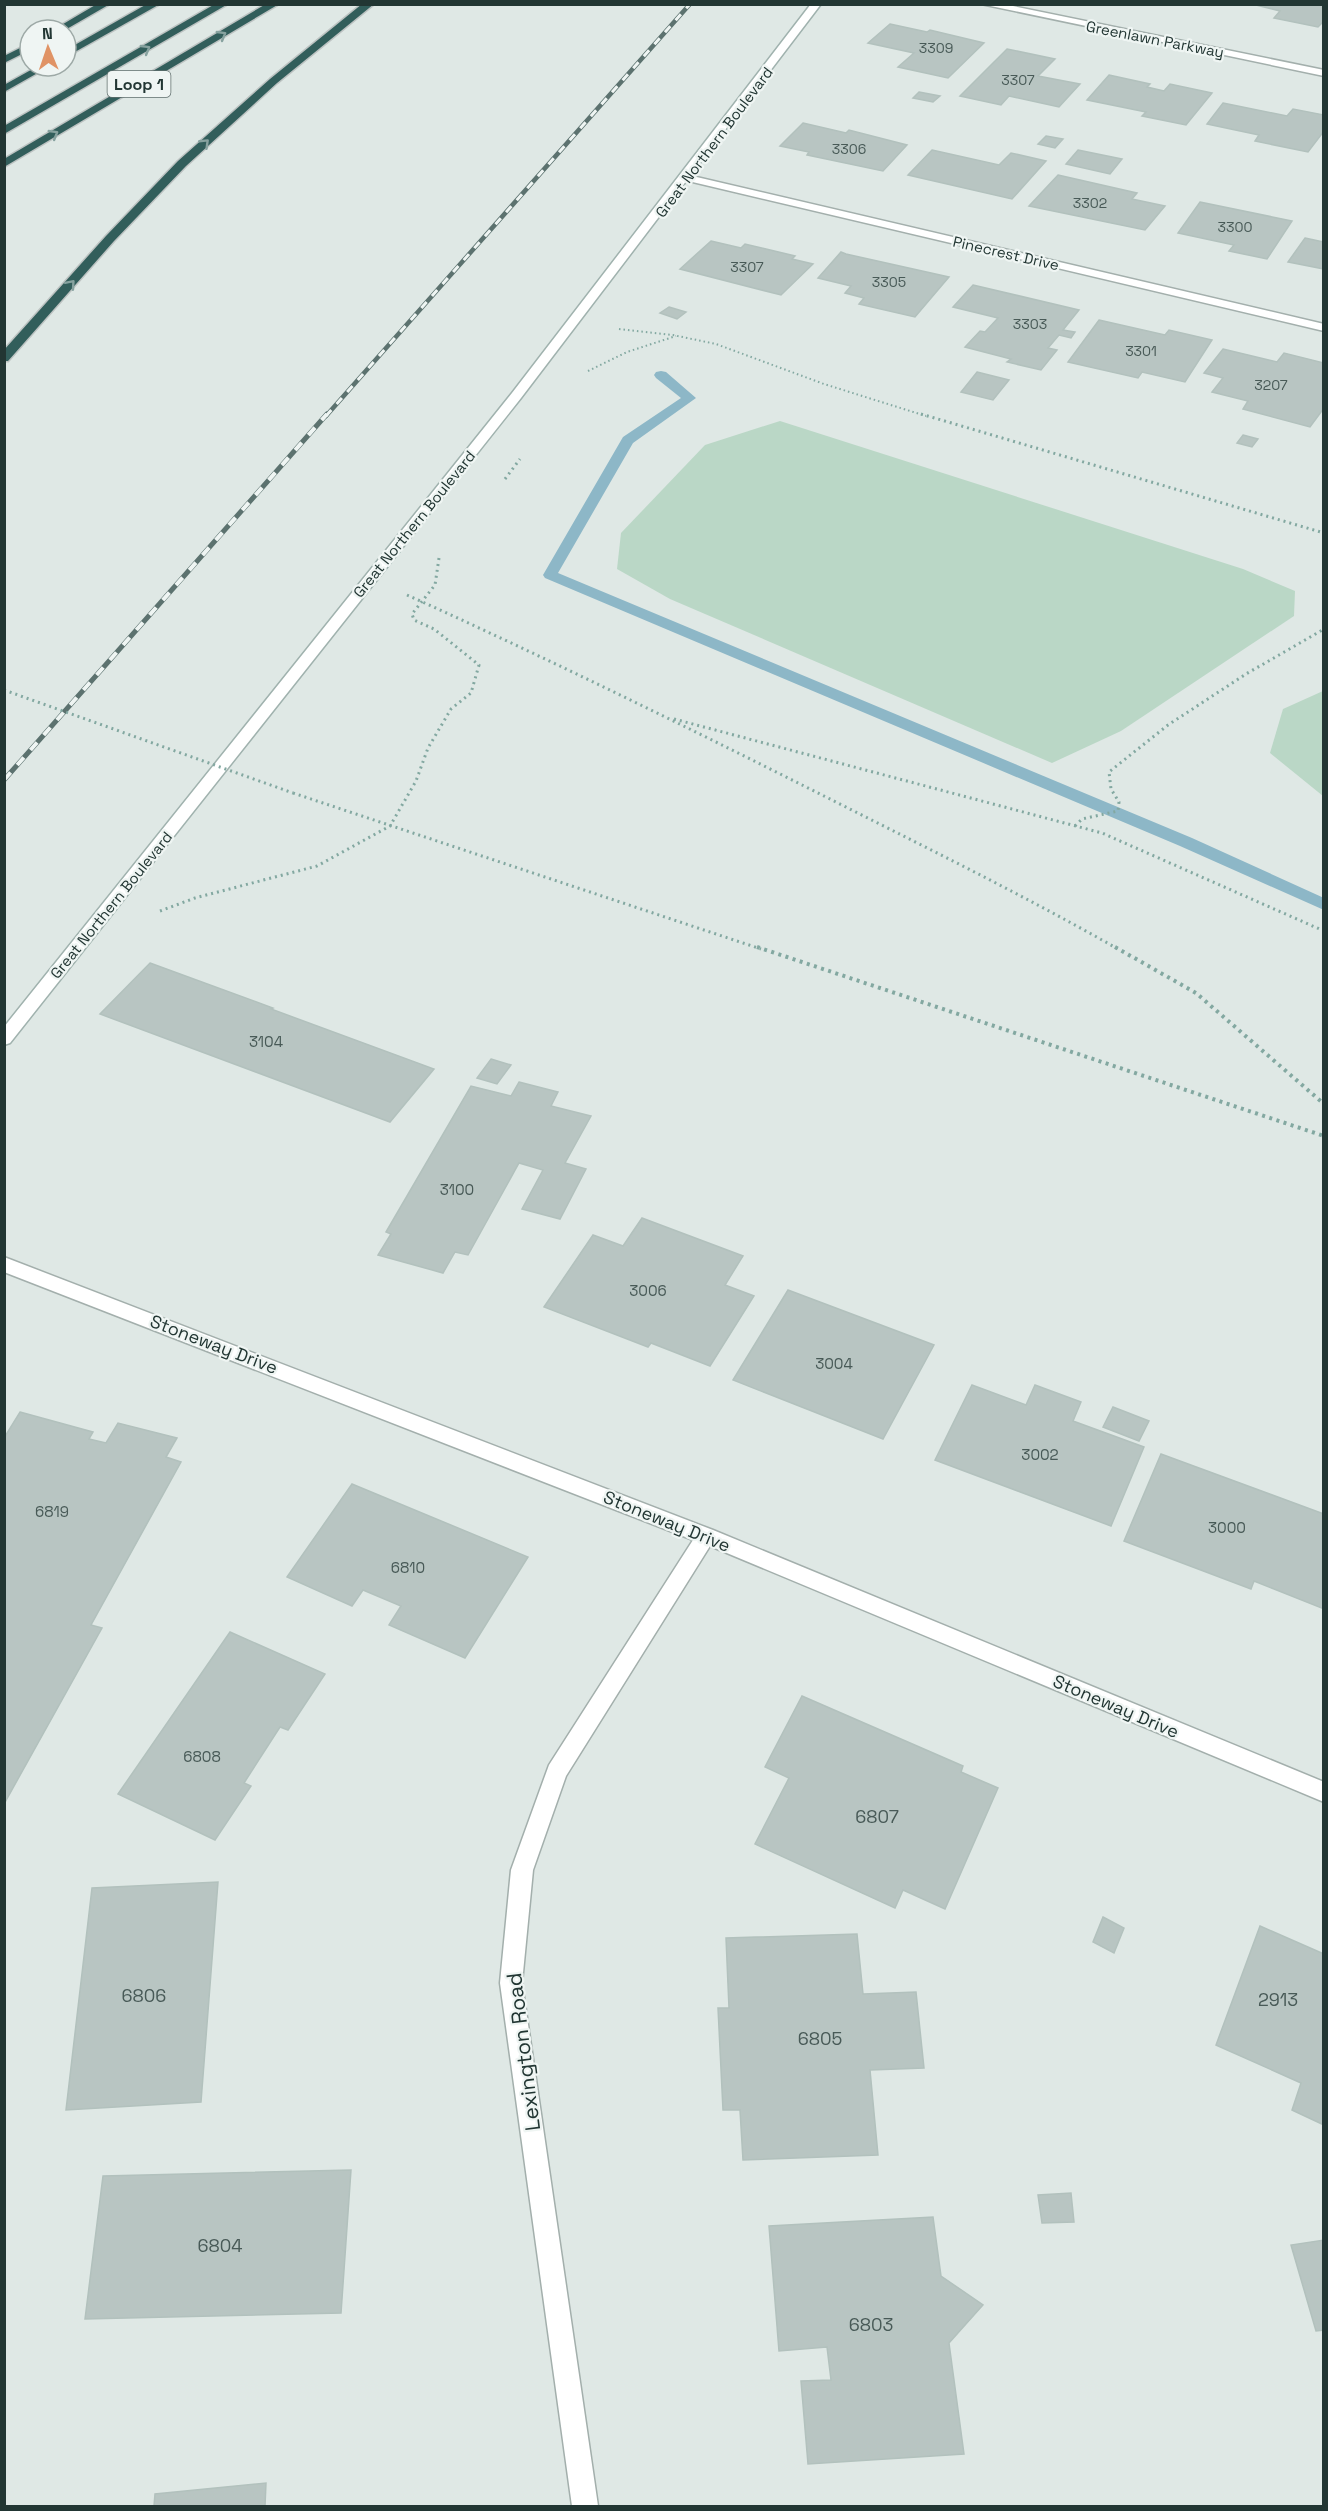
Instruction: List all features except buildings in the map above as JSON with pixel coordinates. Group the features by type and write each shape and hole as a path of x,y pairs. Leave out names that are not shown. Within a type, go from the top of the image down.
{"highway":[{"path":"78,19 105,4"},
{"path":"78,47 155,4"},
{"path":"4,131 223,4"},
{"name":"Loop 1","path":"4,164 274,4"},
{"path":"4,358 126,220 209,139 301,57 369,4"},
{"path":"4,60 18,52"},
{"path":"4,89 24,78"}],"street":[{"name":"Great Northern Boulevard","path":"4,1039 688,178 816,4"},
{"name":"Greenlawn Parkway","path":"986,4 1323,73"},
{"name":"Pinecrest Drive","path":"688,178 1323,328"},
{"name":"Stoneway Drive","path":"4,1264 706,1536 1323,1792"},
{"name":"Lexington Road","path":"585,2506 511,1983 522,1870 557,1772 706,1536"}],"path":[{"path":"573,324 676,336 716,344 824,384 958,426 1323,533"},
{"path":"580,374 627,352 676,336"},
{"path":"99,921 142,919 195,898 317,866 390,826 416,781 428,748 451,709 471,693 479,665 434,629 414,620 412,614 422,603 512,642 1042,906 1196,993 1323,1104"},
{"path":"1075,826 1082,819 1118,811 1119,802 1111,789 1109,772 1168,725 1246,674 1323,629"},
{"path":"4,690 390,826 1323,1136"},
{"path":"665,717 1102,833 1323,931"}],"green space":[{"path":"780,421 1243,569 1295,591 1294,616 1121,731 1052,763 670,599 617,569 621,533 705,445"},
{"path":"1323,691 1323,796 1270,753 1283,709"}],"waterway":[{"path":"661,375 689,398 628,440 550,575 1186,842 1324,905"}],"railway":[{"path":"326,416 690,4"},
{"path":"4,780 327,414"}]}
